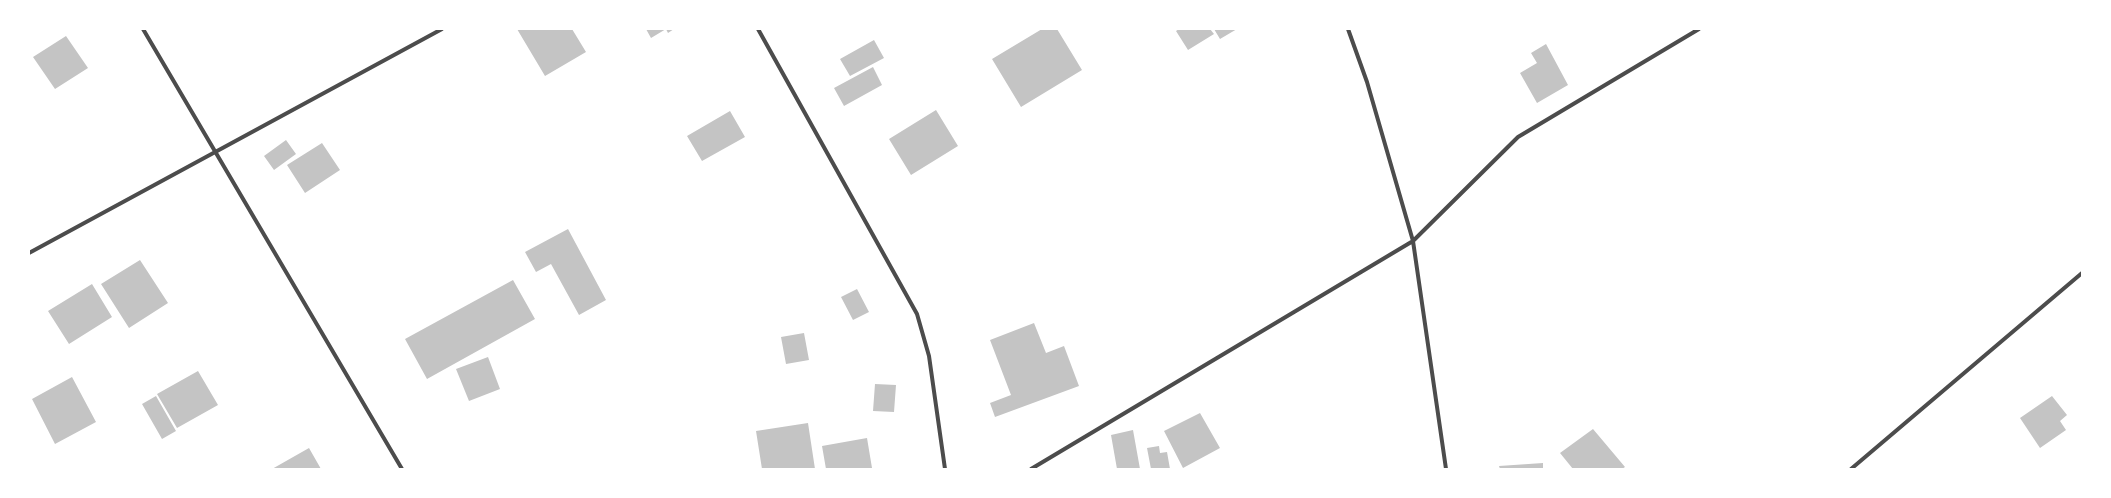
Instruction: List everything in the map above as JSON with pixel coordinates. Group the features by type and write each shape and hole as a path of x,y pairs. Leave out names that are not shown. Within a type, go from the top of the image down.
{"street":[{"path":"143,29 402,469"},
{"path":"29,253 442,29"},
{"path":"758,29 917,314 929,356 945,469"},
{"path":"1348,29 1367,82 1413,241 1446,469"},
{"path":"1032,469 1413,241 1518,137 1699,29"},
{"path":"1851,469 2082,273"}],"building":[{"path":"517,29 572,29 586,52 545,76"},
{"path":"646,29 666,29 651,38"},
{"path":"666,29 674,29 668,33"},
{"path":"1042,29 1057,29 1082,70 1021,107 992,59"},
{"path":"1179,29 1210,29 1214,34 1188,50 1176,31"},
{"path":"1214,29 1237,29 1220,39"},
{"path":"66,36 88,68 55,89 33,57"},
{"path":"874,40 884,58 850,76 840,59"},
{"path":"1546,44 1568,85 1537,103 1520,73 1537,63 1531,53"},
{"path":"873,67 882,85 844,106 834,88"},
{"path":"936,110 958,146 911,175 889,139"},
{"path":"730,111 745,137 702,161 687,136"},
{"path":"286,140 296,154 274,170 264,156"},
{"path":"322,143 340,170 305,193 287,165"},
{"path":"568,229 606,300 579,315 551,264 536,272 525,252"},
{"path":"140,260 168,303 129,328 101,284"},
{"path":"513,280 535,319 427,379 405,339"},
{"path":"92,284 112,317 69,344 48,311"},
{"path":"857,289 869,312 853,320 841,297"},
{"path":"1034,323 1046,353 1064,346 1079,386 995,417 990,403 1011,395 990,340"},
{"path":"804,333 809,360 786,364 781,337"},
{"path":"488,357 500,389 469,401 456,369"},
{"path":"198,371 218,405 177,428 157,394"},
{"path":"72,377 96,422 55,444 32,399"},
{"path":"875,384 896,385 894,412 873,411"},
{"path":"156,396 176,431 162,439 142,404"},
{"path":"2052,396 2067,415 2060,421 2066,430 2040,448 2020,418"},
{"path":"1200,413 1220,448 1183,468 1164,431"},
{"path":"808,423 815,469 762,469 756,431"},
{"path":"1593,429 1625,467 1622,469 1573,469 1560,453"},
{"path":"1133,430 1140,469 1117,469 1111,435"},
{"path":"867,438 872,468 826,469 822,446"},
{"path":"1159,446 1160,453 1167,452 1170,469 1151,469 1147,448"},
{"path":"309,448 321,469 272,469"},
{"path":"1543,463 1543,469 1500,469 1499,466"}]}
